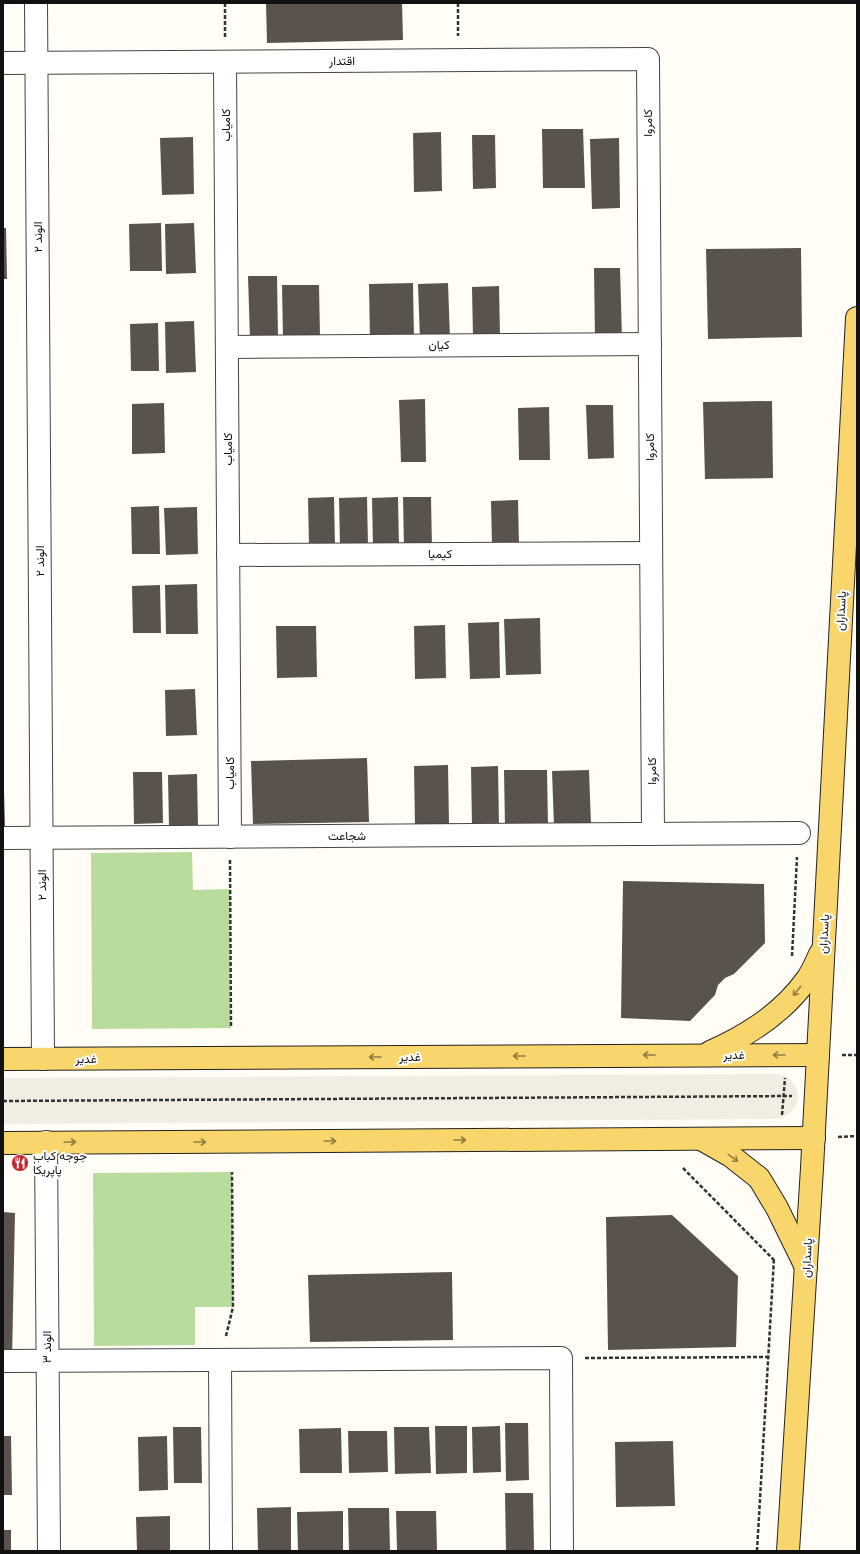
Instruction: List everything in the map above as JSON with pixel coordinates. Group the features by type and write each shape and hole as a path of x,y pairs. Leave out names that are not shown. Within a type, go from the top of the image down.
{"main road":[{"name":"پاسداران","path":"788,1551 807,1268 857,318"},
{"path":"704,1055 735,1041 775,1015 808,978 824,945"},
{"name":"غدیر","path":"3,1059 818,1055"},
{"path":"700,1138 731,1156 759,1178 777,1208 807,1268"},
{"path":"3,1143 814,1138"}],"street":[{"name":"الوند ۲","path":"36,3 43,1059"},
{"name":"اقتدار","path":"3,63 648,59"},
{"name":"کامروا","path":"648,59 653,834"},
{"name":"کامیاب","path":"226,62 230,837"},
{"name":"کیان","path":"227,347 650,344"},
{"name":"کیمیا","path":"228,555 651,553"},
{"name":"شجاعت","path":"3,838 799,834"},
{"name":"الوند ۳","path":"46,1142 49,1551"},
{"path":"3,1361 561,1358 562,1551"},
{"path":"220,1360 221,1551"}],"path":[{"path":"225,3 226,62"},
{"path":"458,3 459,60"},
{"path":"230,837 231,1028"},
{"path":"3,1101 815,1095"},
{"path":"683,1168 774,1260 757,1551"},
{"path":"220,1360 233,1307 232,1172"},
{"path":"561,1358 768,1357"}],"green space":[{"path":"192,852 193,890 230,889 231,1028 92,1029 91,853"},
{"path":"232,1172 233,1307 195,1307 195,1345 94,1346 93,1173"}],"shaded area":[{"path":"783,1075 791,1080 796,1088 798,1096 796,1105 791,1112 784,1117 775,1119 3,1124 3,1078"}],"building":[{"path":"266,3 402,3 403,40 267,43"},
{"path":"542,129 583,129 585,188 543,188"},
{"path":"441,132 442,191 414,192 413,133"},
{"path":"472,135 495,135 496,188 473,189"},
{"path":"193,137 194,194 162,195 160,138"},
{"path":"619,138 620,208 592,209 590,139"},
{"path":"161,223 162,271 130,271 129,224"},
{"path":"194,223 196,273 166,274 165,224"},
{"path":"3,228 6,228 7,279 3,279"},
{"path":"801,248 802,337 708,339 706,249"},
{"path":"594,268 620,268 622,339 595,340"},
{"path":"248,276 277,276 278,338 250,339"},
{"path":"413,283 414,340 370,341 369,284"},
{"path":"448,283 450,339 420,340 418,284"},
{"path":"282,285 319,285 320,337 283,338"},
{"path":"499,286 500,337 473,337 472,287"},
{"path":"194,321 196,372 166,373 165,322"},
{"path":"158,323 159,371 131,371 130,324"},
{"path":"425,399 426,462 401,462 399,400"},
{"path":"772,401 773,478 705,479 703,402"},
{"path":"164,403 165,453 132,454 132,404"},
{"path":"586,405 613,405 614,458 588,459"},
{"path":"549,407 550,460 519,460 518,408"},
{"path":"334,497 335,546 309,546 308,498"},
{"path":"367,497 368,546 340,546 339,498"},
{"path":"398,497 399,548 373,548 372,498"},
{"path":"403,497 431,497 432,549 404,549"},
{"path":"518,500 519,546 492,546 491,501"},
{"path":"159,506 160,554 132,554 131,507"},
{"path":"197,507 198,554 166,555 164,508"},
{"path":"197,584 198,634 166,634 165,585"},
{"path":"160,585 161,633 133,633 132,586"},
{"path":"540,618 541,674 506,675 504,619"},
{"path":"499,622 500,678 470,679 468,623"},
{"path":"445,625 446,678 415,679 414,626"},
{"path":"276,626 316,626 317,677 277,678"},
{"path":"195,689 197,735 166,736 165,690"},
{"path":"367,758 369,822 253,824 251,761"},
{"path":"448,765 449,825 415,826 414,766"},
{"path":"498,766 499,827 472,827 471,767"},
{"path":"504,770 547,770 548,826 505,827"},
{"path":"589,770 591,825 554,826 552,771"},
{"path":"133,772 162,772 163,823 134,824"},
{"path":"197,774 198,826 169,827 168,775"},
{"path":"4,791 5,826 3,826"},
{"path":"623,881 764,884 765,943 734,974 725,978 718,985 715,995 690,1021 621,1018"},
{"path":"3,1212 15,1213 12,1359 3,1359"},
{"path":"672,1215 738,1276 736,1347 608,1350 606,1217"},
{"path":"452,1272 453,1340 310,1342 308,1275"},
{"path":"505,1423 528,1423 529,1480 506,1481"},
{"path":"435,1426 467,1426 467,1473 436,1474"},
{"path":"500,1426 501,1472 473,1473 472,1427"},
{"path":"173,1427 201,1427 202,1483 174,1483"},
{"path":"394,1427 429,1427 431,1473 395,1474"},
{"path":"341,1428 342,1473 300,1473 299,1429"},
{"path":"348,1431 387,1431 388,1472 349,1473"},
{"path":"3,1436 11,1436 12,1495 3,1495"},
{"path":"167,1436 168,1490 139,1491 138,1437"},
{"path":"673,1441 675,1506 616,1507 615,1442"},
{"path":"505,1493 533,1493 534,1551 506,1551"},
{"path":"291,1507 291,1551 258,1551 257,1508"},
{"path":"348,1508 389,1508 390,1551 349,1551"},
{"path":"343,1511 343,1551 298,1551 297,1512"},
{"path":"396,1511 436,1511 437,1551 397,1551"},
{"path":"170,1516 170,1551 137,1551 136,1517"},
{"path":"3,1530 11,1530 11,1551 3,1551"}],"place":[{"name":"جوجه کباب پاپریکا","path":"20,1163"}]}
